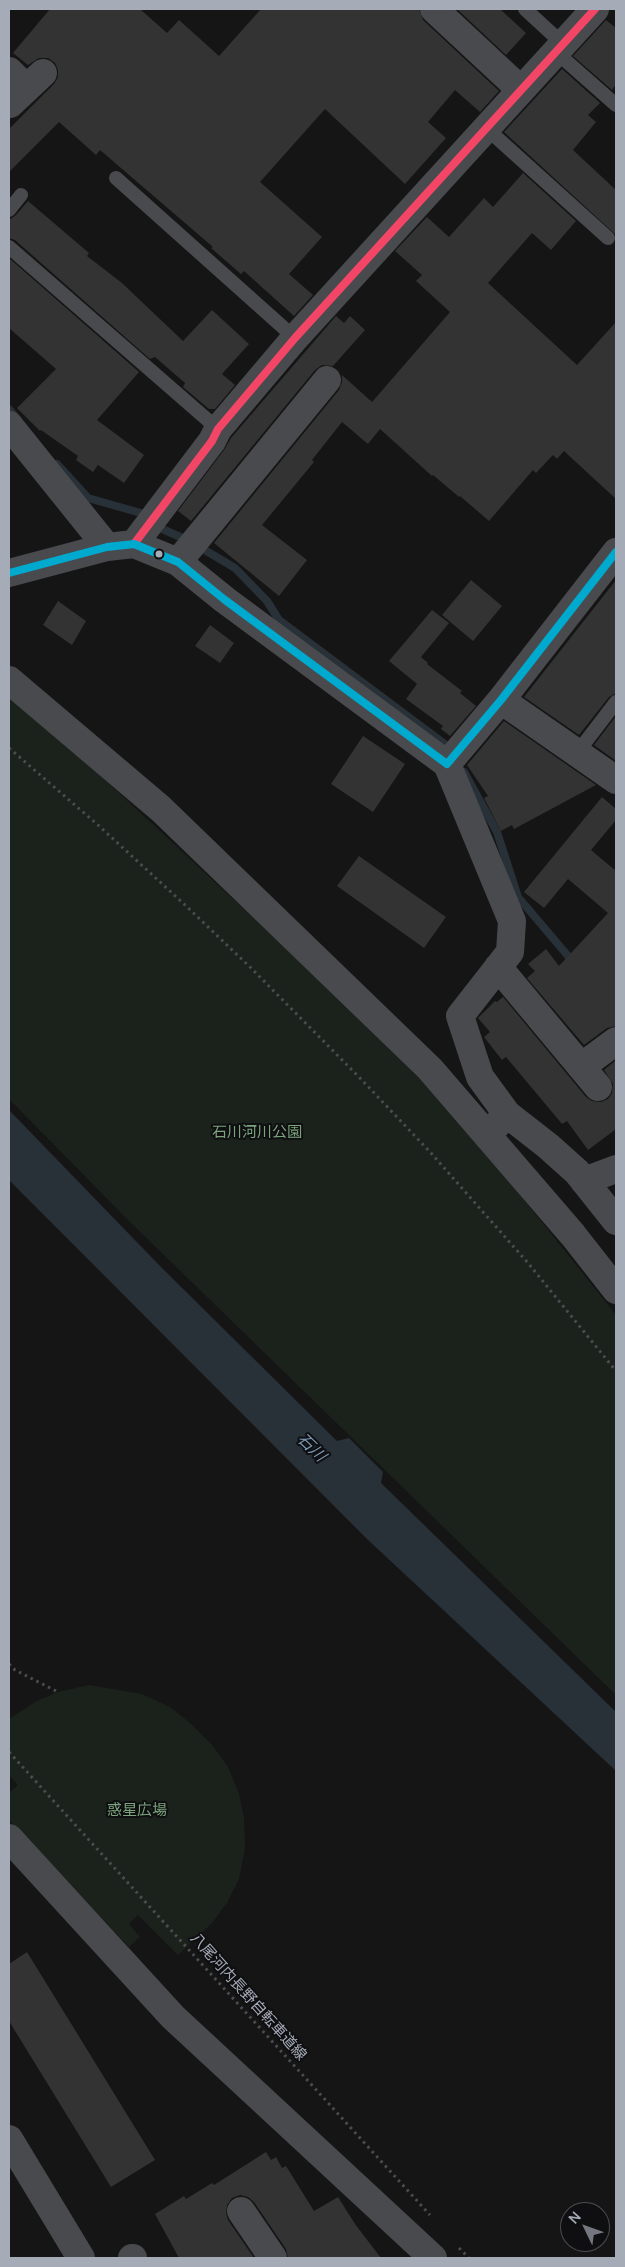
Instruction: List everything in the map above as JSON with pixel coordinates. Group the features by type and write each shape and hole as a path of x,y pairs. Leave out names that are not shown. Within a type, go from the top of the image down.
{"street":[{"path":"434,9 521,90"},
{"path":"134,544 212,441 218,429 295,338 595,9"},
{"path":"178,562 327,380"},
{"path":"9,425 107,547"},
{"path":"9,574 107,547 134,544 178,562 225,600 447,764 512,921 510,952 460,1016 480,1077 507,1114 548,1146 584,1181 616,1221"},
{"path":"447,764 501,700 616,552"},
{"path":"9,680 162,809 430,1069 573,1235 616,1290"},
{"path":"501,700 616,780"},
{"path":"498,968 589,1077 616,1041"},
{"path":"487,1135 507,1114"},
{"path":"584,1181 616,1169"},
{"path":"9,1838 173,2017 422,2252"},
{"path":"9,2139 81,2258"},
{"path":"241,2211 273,2258"}],"lane":[{"path":"525,9 616,105"},
{"path":"486,128 608,238"},
{"path":"116,178 295,338"},
{"path":"9,210 21,196"},
{"path":"9,247 218,429"},
{"path":"577,753 616,702"}],"path":[{"path":"9,748 98,825 184,904 251,968 358,1076 431,1153 528,1263 616,1371"},
{"path":"9,1664 15,1670 58,1692"},
{"name":"八尾河内長野自転車道線","path":"9,1752 430,2216"},
{"path":"456,2244 469,2258"}],"green space":[{"name":"石川河川公園","path":"9,697 103,778 290,952 454,1112 616,1315 616,1695 129,1221 9,1099"},
{"name":"惑星広場","path":"89,1685 142,1694 170,1707 190,1723 213,1746 228,1767 239,1794 244,1818 245,1848 239,1879 227,1903 211,1924 178,1955 138,1915 129,1924 140,1937 129,1947 9,1820 9,1793 18,1785 9,1775 9,1719 37,1701 58,1692"}],"water":[{"name":"石川","path":"9,1110 162,1268 337,1441 349,1438 383,1472 381,1483 616,1712 616,1771 367,1539 9,1180"}],"building":[{"path":"50,9 140,9 167,33 179,20 219,56 261,9 419,9 423,20 499,91 480,112 455,90 428,122 446,138 405,184 325,109 260,182 322,237 289,274 313,295 294,316 244,271 241,274 211,248 213,247 100,150 96,155 59,122 9,172 9,129 54,84 58,77 55,63 48,58 39,58 28,65 13,53"},
{"path":"457,9 500,9 526,33 506,55"},
{"path":"606,20 616,28 616,84 612,90 573,56"},
{"path":"562,69 600,103 588,115 596,122 573,150 616,190 616,235 504,132"},
{"path":"523,173 576,221 551,250 532,233 488,283 577,365 616,322 616,499 564,451 557,459 553,455 536,473 533,470 489,521 460,496 432,476 380,429 368,444 342,422 312,460 314,462 262,525 307,560 279,596 214,543 339,390 342,375 372,402 450,312 416,281 422,275 395,251 427,217 449,237 484,198 493,207"},
{"path":"28,201 89,253 87,256 122,283 183,341 212,310 249,344 222,374 235,385 215,409 209,409 183,387 185,383 155,357 150,359 15,240 9,238 9,220"},
{"path":"9,258 139,372 97,420 144,455 124,483 98,465 93,472 76,460 78,456 40,431 17,408 56,369 9,328"},
{"path":"336,316 344,323 350,316 365,330 333,366 322,365 315,370 191,521 178,511 231,438"},
{"path":"471,580 502,606 473,641 442,615"},
{"path":"616,580 616,693 609,697 579,735 524,697"},
{"path":"58,601 86,621 72,645 43,625"},
{"path":"432,610 449,623 421,657 427,664 462,691 460,693 476,706 450,736 441,729 443,726 406,699 417,684 389,661"},
{"path":"210,625 234,643 220,663 195,646"},
{"path":"616,716 616,761 594,745"},
{"path":"504,721 596,785 514,829 512,825 501,831 484,798 488,796 467,765"},
{"path":"363,736 405,764 373,812 331,784"},
{"path":"602,797 616,809 616,820 591,850 616,871 616,1026 607,1028 584,1045 527,978 535,971 528,964 546,949 559,966 608,913 568,879 544,908 524,892"},
{"path":"359,856 446,917 424,948 337,886"},
{"path":"503,997 586,1097 592,1101 601,1102 608,1099 612,1093 613,1084 604,1070 616,1060 616,1129 588,1150 567,1121 562,1124 506,1057 502,1060 484,1037 490,1032 478,1018 495,1001 497,1002"},
{"path":"27,1952 155,2160 111,2187 9,2021 9,1964"},
{"path":"266,2152 271,2160 276,2157 282,2168 286,2166 314,2211 338,2197 355,2224 381,2258 288,2258 286,2249 254,2202 248,2197 240,2195 232,2198 227,2205 226,2213 228,2220 254,2258 179,2258 155,2214 184,2196 186,2199 212,2183 214,2185"}],"waterway":[{"path":"9,409 18,420"},
{"path":"57,464 88,498 148,515"},
{"path":"160,528 187,540"},
{"path":"203,549 235,568 267,601 279,620 446,745"},
{"path":"464,772 497,832 518,897 574,963"}],"transit line":[{"path":"134,544 212,441 218,429 295,338 595,9"},
{"path":"9,573 107,547 134,544 178,562 225,600 447,764 501,700 616,552"}]}
